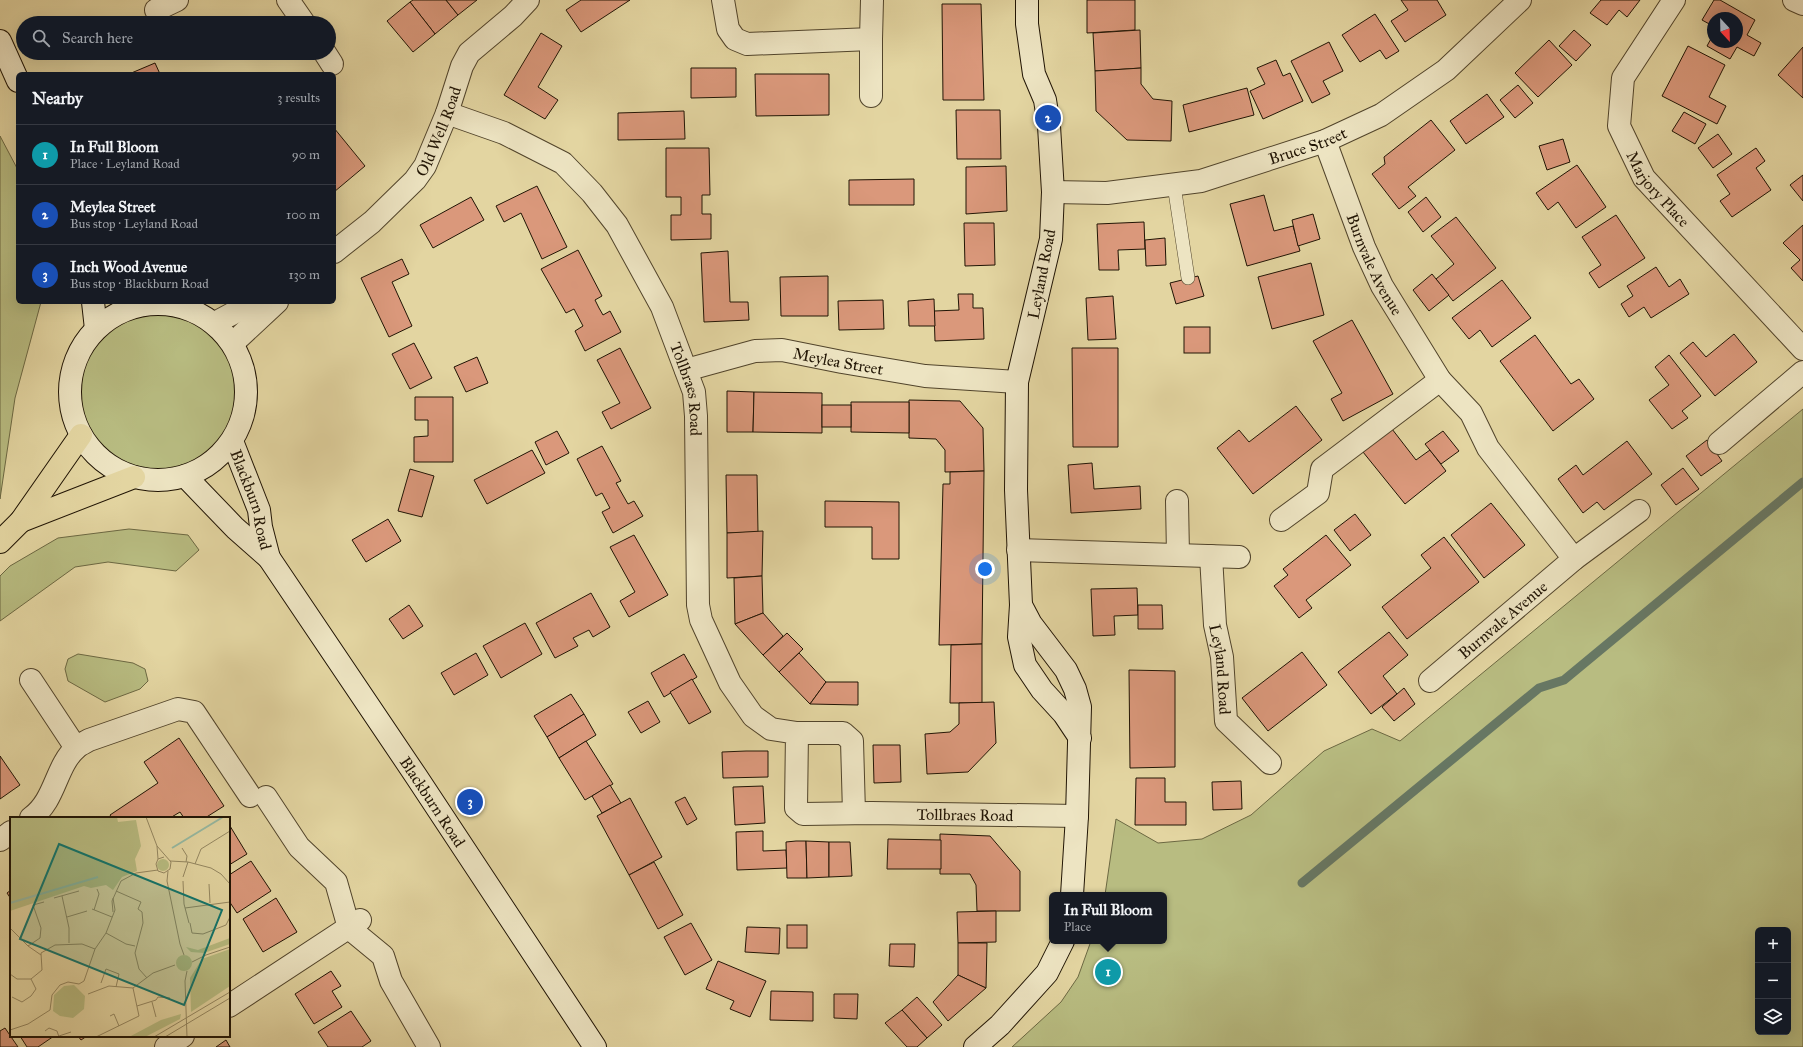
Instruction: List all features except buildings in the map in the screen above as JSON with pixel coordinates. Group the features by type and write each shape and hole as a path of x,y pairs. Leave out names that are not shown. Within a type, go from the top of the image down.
{"main road":[{"path":"0,542 21,521 81,435"},
{"path":"21,521 134,477"}],"street":[{"path":"156,10 177,0"},
{"path":"288,0 299,16"},
{"name":"Old Well Road","path":"336,250 372,222 415,180 425,166 447,112 462,66 469,53 513,16 528,0"},
{"path":"724,0 728,29 735,39 747,44 871,39"},
{"path":"871,96 872,0"},
{"name":"Leyland Road","path":"1027,0 1027,24 1034,74 1045,100 1049,122 1053,192 1051,239 1017,382 1016,490 1021,605 1019,638 1025,665 1042,690 1064,714 1080,738"},
{"name":"Bruce Street","path":"1053,192 1107,193 1201,181 1325,141 1381,115 1446,70 1520,0"},
{"name":"Marjory Place","path":"1674,0 1623,78 1619,126 1644,178 1803,349"},
{"path":"1794,0 1803,4"},
{"path":"0,41 16,77"},
{"name":"Tollbraes Road","path":"447,112 504,133 563,163 592,193 617,225 662,307 694,392 696,416 698,606 701,620 730,683 753,716 771,729 797,733 844,733 852,741 854,813"},
{"name":"Burnvale Avenue","path":"1325,141 1364,247 1379,280 1440,380 1471,413 1488,448 1574,559"},
{"path":"93,304 96,329"},
{"path":"151,304 135,306 116,314 96,329 81,348 74,365 71,377 70,394 72,410 81,435 92,450 102,460 116,470 134,477 150,480 167,480 185,476 211,463 232,441 245,412 247,389 244,367 233,343 215,323 186,308 164,304"},
{"path":"215,323 250,304"},
{"path":"233,343 275,304"},
{"name":"Meylea Street","path":"686,370 755,351 782,350 925,376 1017,382"},
{"path":"1719,443 1803,372"},
{"path":"1281,520 1318,493 1322,469 1440,380"},
{"name":"Blackburn Road","path":"232,441 259,510 261,527 269,558"},
{"name":"Blackburn Road","path":"185,476 235,528 269,558 416,776 595,1047"},
{"path":"1177,501 1178,555"},
{"name":"Burnvale Avenue","path":"1430,681 1574,559 1639,511"},
{"path":"1018,550 1239,557"},
{"name":"Leyland Road","path":"1211,556 1215,625 1222,656 1226,722 1270,763"},
{"name":"Leyland Road","path":"1021,605 1031,624 1066,670 1075,689 1080,708 1077,816 1072,892"},
{"path":"31,680 76,748"},
{"path":"32,817 41,811 49,798 68,757 76,748 89,740 178,709 194,712 258,797 299,847 336,882 355,923 383,956 390,981 429,1047"},
{"name":"Tollbraes Road","path":"797,733 796,808 803,814 854,813 1077,816"},
{"path":"0,840 10,833"},
{"path":"230,1005 355,923"},
{"path":"975,1047 1000,1025 1048,974 1062,944"},
{"path":"166,1047 181,1037"}],"lane":[{"path":"1174,184 1188,278"}],"green space":[{"path":"0,136 16,166 16,304 40,304 15,398 0,499"},
{"path":"167,312 182,315 196,321 215,335 225,347 235,368 238,391 235,414 225,435 215,447 203,457 182,467 167,470 151,470 136,467 115,457 103,447 93,435 83,414 81,406 80,383 83,368 93,347 103,335 115,325 136,315 144,313"},
{"path":"1803,409 1803,1047 1012,1047 1061,1002 1078,977 1090,944 1167,944 1167,892 1105,892 1116,819 1158,843 1202,839 1251,815 1324,751 1372,729 1400,741"},
{"path":"129,529 188,535 199,550 176,571 108,562 75,567 0,621 0,576 10,566 58,538"},
{"path":"78,654 133,663 145,669 148,681 140,689 105,702 68,681 65,669 68,659"}],"waterway":[{"path":"1302,883 1539,688 1564,680 1803,482"}],"place":[{"name":"Meylea Street","path":"1048,118"},
{"name":"Inch Wood Avenue","path":"470,802"},
{"name":"In Full Bloom","path":"1108,972"}]}
